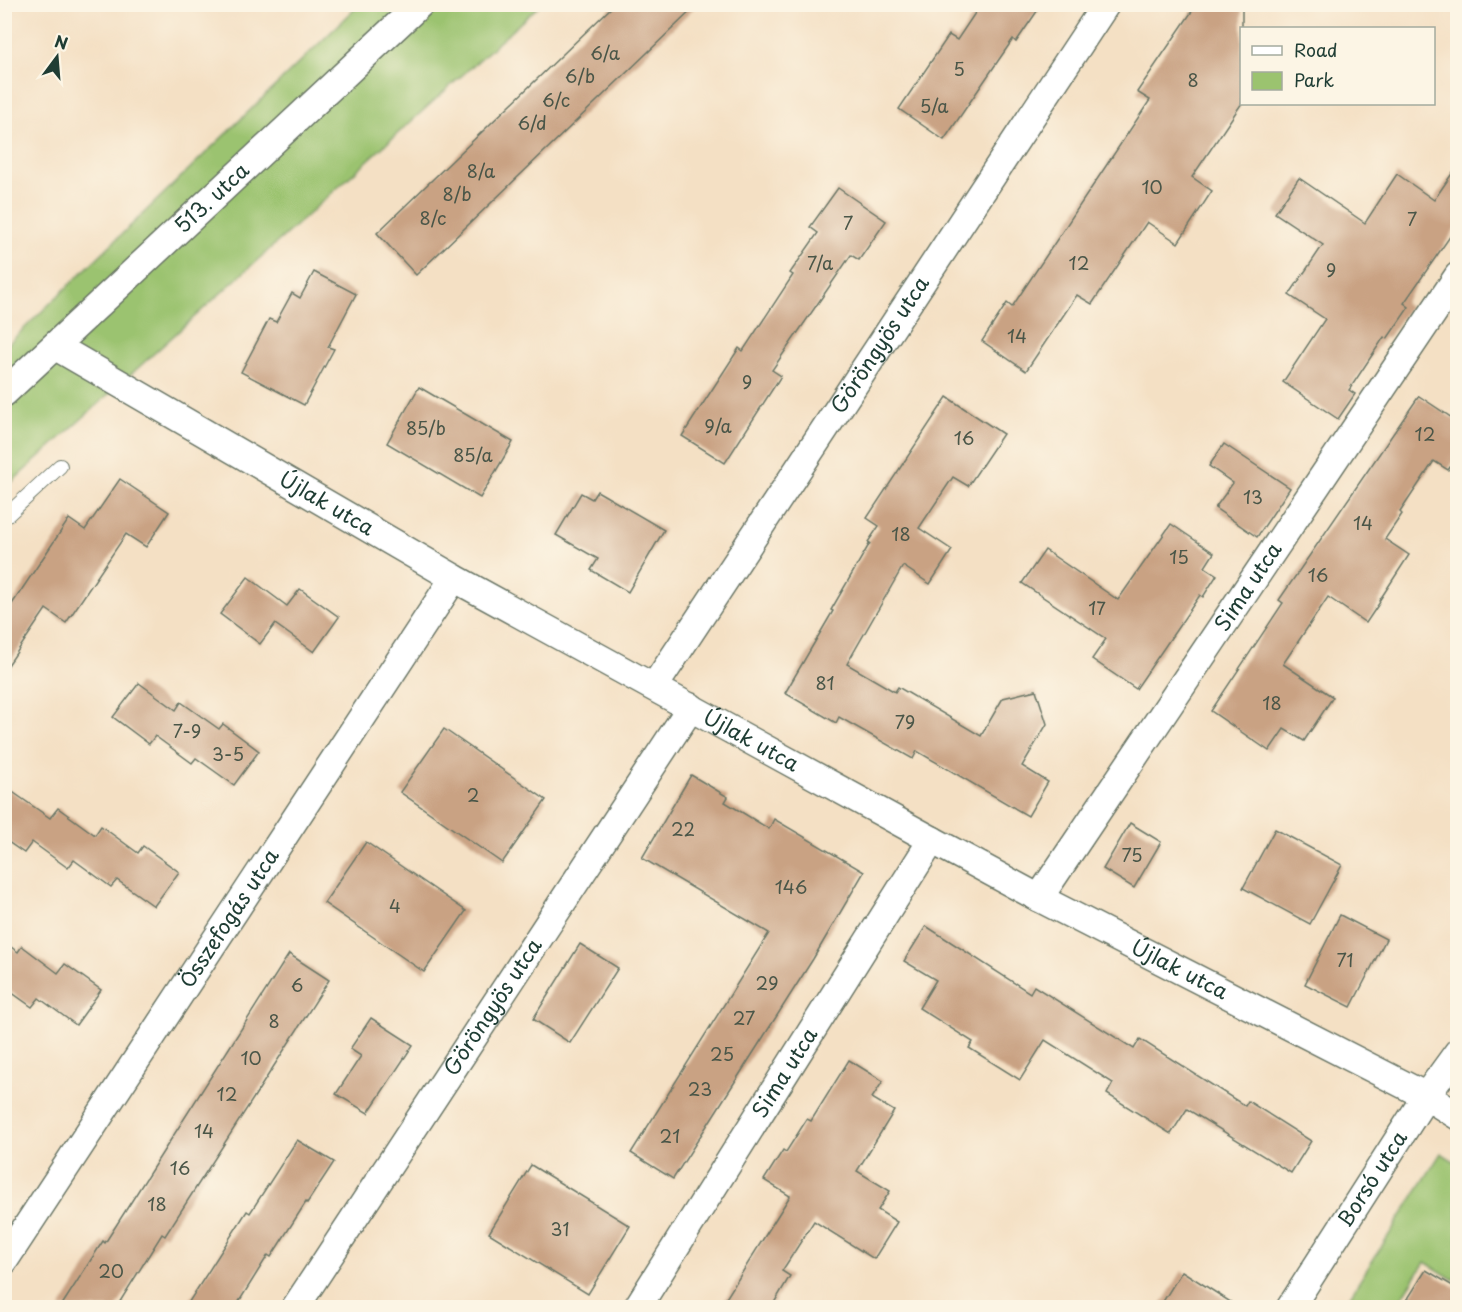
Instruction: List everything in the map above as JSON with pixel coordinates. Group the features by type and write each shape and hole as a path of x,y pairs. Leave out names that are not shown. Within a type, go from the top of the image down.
{"street":[{"name":"513. utca","path":"4,393 420,4"},
{"name":"Göröngyös utca","path":"654,687 1106,4"},
{"name":"Sima utca","path":"1039,898 1458,276"},
{"name":"Újlak utca","path":"55,346 454,578 1039,898 1426,1096 1458,1116"},
{"name":"Összefogás utca","path":"4,1261 454,578"},
{"name":"Göröngyös utca","path":"295,1308 691,707"},
{"name":"Sima utca","path":"637,1308 932,840"},
{"name":"Borsó utca","path":"1290,1308 1426,1096 1458,1052"}],"lane":[{"path":"4,518 60,466"}],"green space":[{"path":"359,5 540,5 5,488 5,347"},
{"path":"1441,1153 1457,1163 1458,1275 1454,1280 1425,1262 1396,1307 1343,1307"}],"building":[{"path":"615,4 698,4 416,275 377,233"},
{"path":"981,4 1042,4 1016,42 1013,39 944,140 899,109 949,35 957,40"},
{"path":"1197,4 1242,4 1241,105 1192,177 1212,191 1178,243 1147,222 1092,304 1077,295 1026,371 982,341 1007,303 1012,307 1150,100 1137,92"},
{"path":"1458,165 1458,225 1404,303 1409,307 1387,339 1384,337 1349,390 1355,394 1338,419 1283,382 1325,319 1289,295 1323,245 1275,213 1299,178 1365,223 1397,174 1434,200"},
{"path":"838,188 886,221 859,260 851,255 772,370 781,376 725,463 682,436 739,348 743,351 793,275 790,273 818,233 810,227"},
{"path":"314,272 356,294 328,347 334,349 304,405 241,372 269,319 276,322 292,293 300,298"},
{"path":"419,387 513,442 480,498 387,443"},
{"path":"1419,396 1458,422 1458,456 1448,470 1434,461 1385,539 1409,555 1366,623 1328,597 1283,664 1333,697 1304,741 1284,729 1269,751 1211,711 1283,603 1279,600"},
{"path":"947,397 1003,434 968,486 953,477 919,528 952,550 930,584 903,566 847,664 895,692 898,687 981,736 1003,698 1036,690 1047,724 1022,766 1048,782 1028,816 917,751 913,759 839,717 836,723 785,693 879,526 867,518"},
{"path":"1224,444 1290,488 1257,537 1215,508 1233,483 1209,466"},
{"path":"120,479 169,512 146,547 126,534 66,623 46,609 4,671 4,616 69,519 85,530"},
{"path":"597,491 664,530 628,592 591,570 598,559 556,535 581,493 592,499"},
{"path":"1171,524 1214,553 1205,567 1217,575 1203,597 1200,595 1136,689 1092,659 1106,639 1022,583 1045,550 1118,600"},
{"path":"248,577 287,606 300,589 339,617 314,652 275,624 260,644 220,614"},
{"path":"139,683 176,710 181,702 219,729 223,724 259,751 234,785 196,758 192,763 155,736 149,744 113,717"},
{"path":"444,729 546,800 502,863 400,792"},
{"path":"691,775 728,797 725,802 769,829 774,819 864,872 813,959 673,1179 631,1153 769,933 642,858"},
{"path":"4,786 50,818 58,808 95,835 101,826 138,853 143,846 179,872 154,906 117,880 111,887 74,860 68,868 32,842 24,853 4,839"},
{"path":"1130,823 1161,842 1134,888 1103,869"},
{"path":"1275,829 1342,865 1310,924 1243,888"},
{"path":"366,842 466,911 424,972 324,903"},
{"path":"1340,915 1386,939 1351,1007 1305,984"},
{"path":"926,926 1030,993 1034,986 1134,1049 1140,1039 1245,1106 1248,1101 1311,1141 1291,1173 1187,1109 1171,1134 1107,1094 1113,1083 1045,1040 1020,1080 969,1048 973,1042 919,1008 936,980 904,961"},
{"path":"4,942 18,952 22,946 58,973 65,964 101,990 76,1025 39,998 32,1007 4,987"},
{"path":"580,944 618,968 570,1043 533,1019"},
{"path":"289,954 329,980 165,1236 162,1234 116,1308 60,1308 103,1241 105,1243"},
{"path":"371,1018 413,1045 368,1113 336,1094 361,1056 350,1049"},
{"path":"849,1060 883,1081 872,1098 894,1111 857,1171 890,1191 878,1210 897,1222 874,1259 814,1221 782,1271 790,1276 771,1308 720,1308 790,1196 764,1180 783,1150 786,1152 807,1119 811,1121"},
{"path":"297,1140 334,1162 271,1257 268,1255 235,1308 185,1308 247,1211 250,1213"},
{"path":"531,1165 630,1226 588,1294 489,1233"},
{"path":"1426,1270 1458,1289 1458,1308 1402,1308"},
{"path":"1182,1271 1240,1308 1159,1308"}]}
